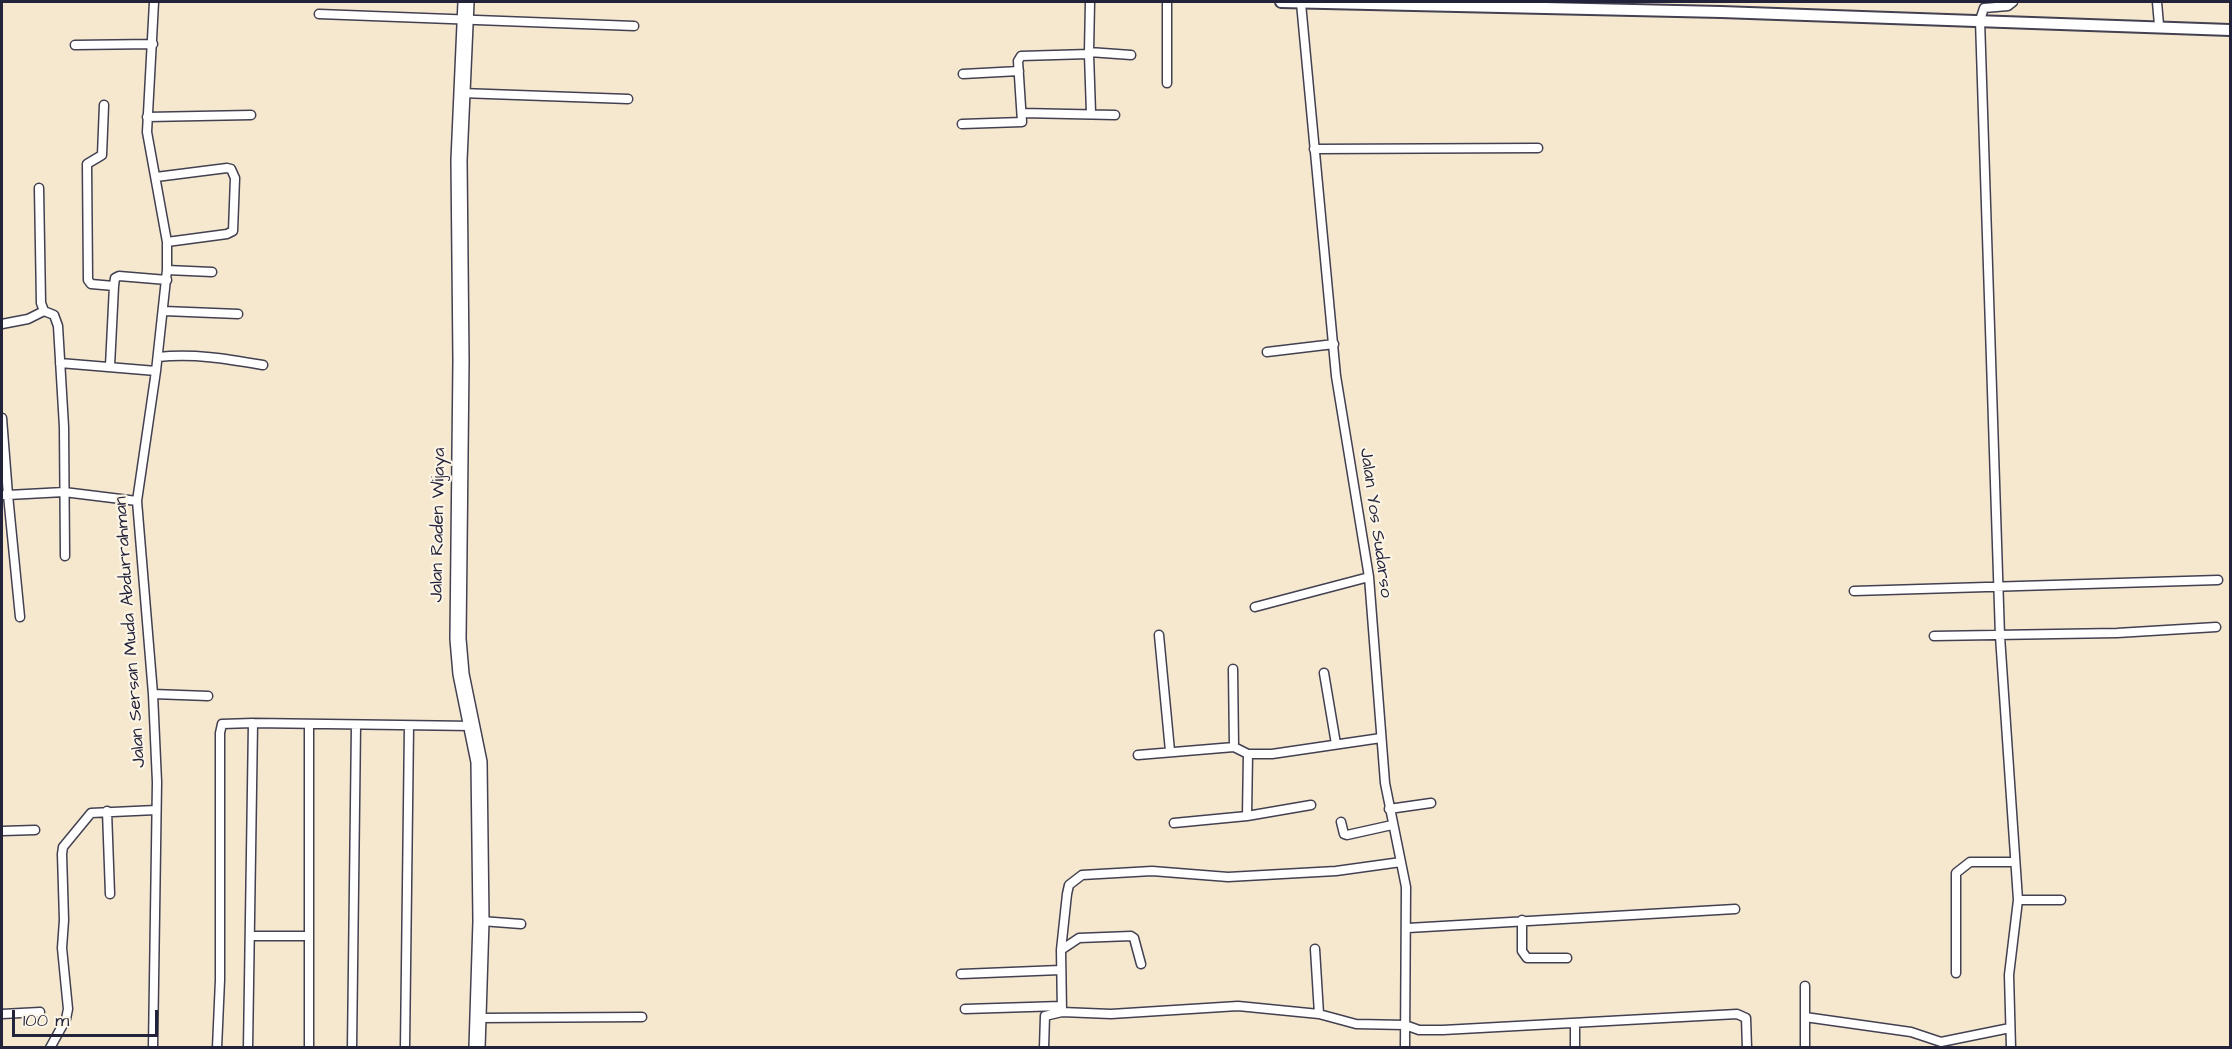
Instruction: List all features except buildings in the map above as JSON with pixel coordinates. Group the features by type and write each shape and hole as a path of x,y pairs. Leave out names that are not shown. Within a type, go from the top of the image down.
{"highway":[{"name":"Jalan Raden Wijaya","path":"466,2 461,93 458,639 461,674 479,762 481,921 477,1047"}],"street":[{"name":"Jalan Sersan Muda Abdurrahman","path":"153,1047 156,810 153,694 137,501 167,280 167,242 147,117 154,2"},
{"path":"1090,2 1091,113"},
{"path":"1167,2 1167,84"},
{"path":"1281,2 2159,25 2230,30"},
{"path":"2011,1047 2009,975 2018,900 2000,636 1980,21 1984,8 2008,6 2013,2"},
{"path":"2157,2 2159,25"},
{"name":"Jalan Yos Sudarso","path":"1301,3 1336,376 1369,577 1381,738 1389,809 1406,886 1408,928 1405,1047"},
{"path":"319,15 634,26"},
{"path":"75,45 153,44"},
{"path":"962,124 1019,123 1023,120 1018,61 1021,56 1089,53 1131,55"},
{"path":"963,74 1019,71"},
{"path":"461,93 628,99"},
{"path":"104,105 104,150 100,158 93,158 87,164 88,280 91,284 114,286"},
{"path":"1022,113 1114,115"},
{"path":"147,117 250,115"},
{"path":"1314,149 1538,148"},
{"path":"156,177 226,168 231,169 235,178 236,227 233,231 227,234 167,242"},
{"path":"39,188 41,303 44,310 54,315 57,322 60,363 65,556"},
{"path":"167,270 212,272"},
{"path":"110,366 115,278 119,276 167,280"},
{"path":"2,324 28,319 44,310"},
{"path":"164,311 238,314"},
{"path":"1267,352 1334,344"},
{"path":"158,357 185,355 218,357 263,365"},
{"path":"60,363 156,371"},
{"path":"2,418 5,495 20,617"},
{"path":"5,495 64,492 137,501"},
{"path":"1255,607 1369,577"},
{"path":"1854,591 2218,580"},
{"path":"1934,636 2000,636 2216,627"},
{"path":"1159,635 1170,752"},
{"path":"1233,669 1234,747"},
{"path":"1324,673 1336,744"},
{"path":"153,694 208,696"},
{"path":"248,1047 253,723"},
{"path":"216,1047 220,980 220,733 222,724 473,726"},
{"path":"309,724 309,1047"},
{"path":"352,1047 356,725"},
{"path":"405,1047 409,726"},
{"path":"1138,755 1234,747 1248,754 1272,754 1381,738"},
{"path":"1247,816 1248,754"},
{"path":"1389,809 1431,803"},
{"path":"1174,823 1247,816 1311,805"},
{"path":"50,1047 66,1019 68,1009 62,948 64,920 60,874 63,847 91,813 156,810"},
{"path":"107,811 110,894"},
{"path":"1341,822 1344,834 1347,835 1392,825"},
{"path":"2,831 35,830"},
{"path":"1061,1010 1061,950 1067,894 1070,885 1082,875 1160,871 1228,877 1336,871 1401,862"},
{"path":"1956,973 1956,873 1970,862 2014,862"},
{"path":"2018,900 2061,900"},
{"path":"1408,928 1735,909"},
{"path":"1522,920 1522,951 1527,958 1567,958"},
{"path":"481,921 521,924"},
{"path":"251,936 309,936"},
{"path":"1061,950 1079,938 1131,936 1134,938 1141,964"},
{"path":"1316,949 1319,1014"},
{"path":"961,974 1060,970"},
{"path":"1805,986 1805,1047"},
{"path":"965,1009 1061,1010 1111,1014 1238,1006 1319,1014 1356,1024 1405,1025 1419,1030 1572,1025 1743,1015 1746,1018 1747,1047"},
{"path":"1044,1047 1045,1016 1061,1010"},
{"path":"2,1014 40,1012"},
{"path":"479,1018 642,1017"},
{"path":"1805,1017 1915,1033 1941,1042 2010,1028"},
{"path":"1572,1025 1575,1047"}]}
